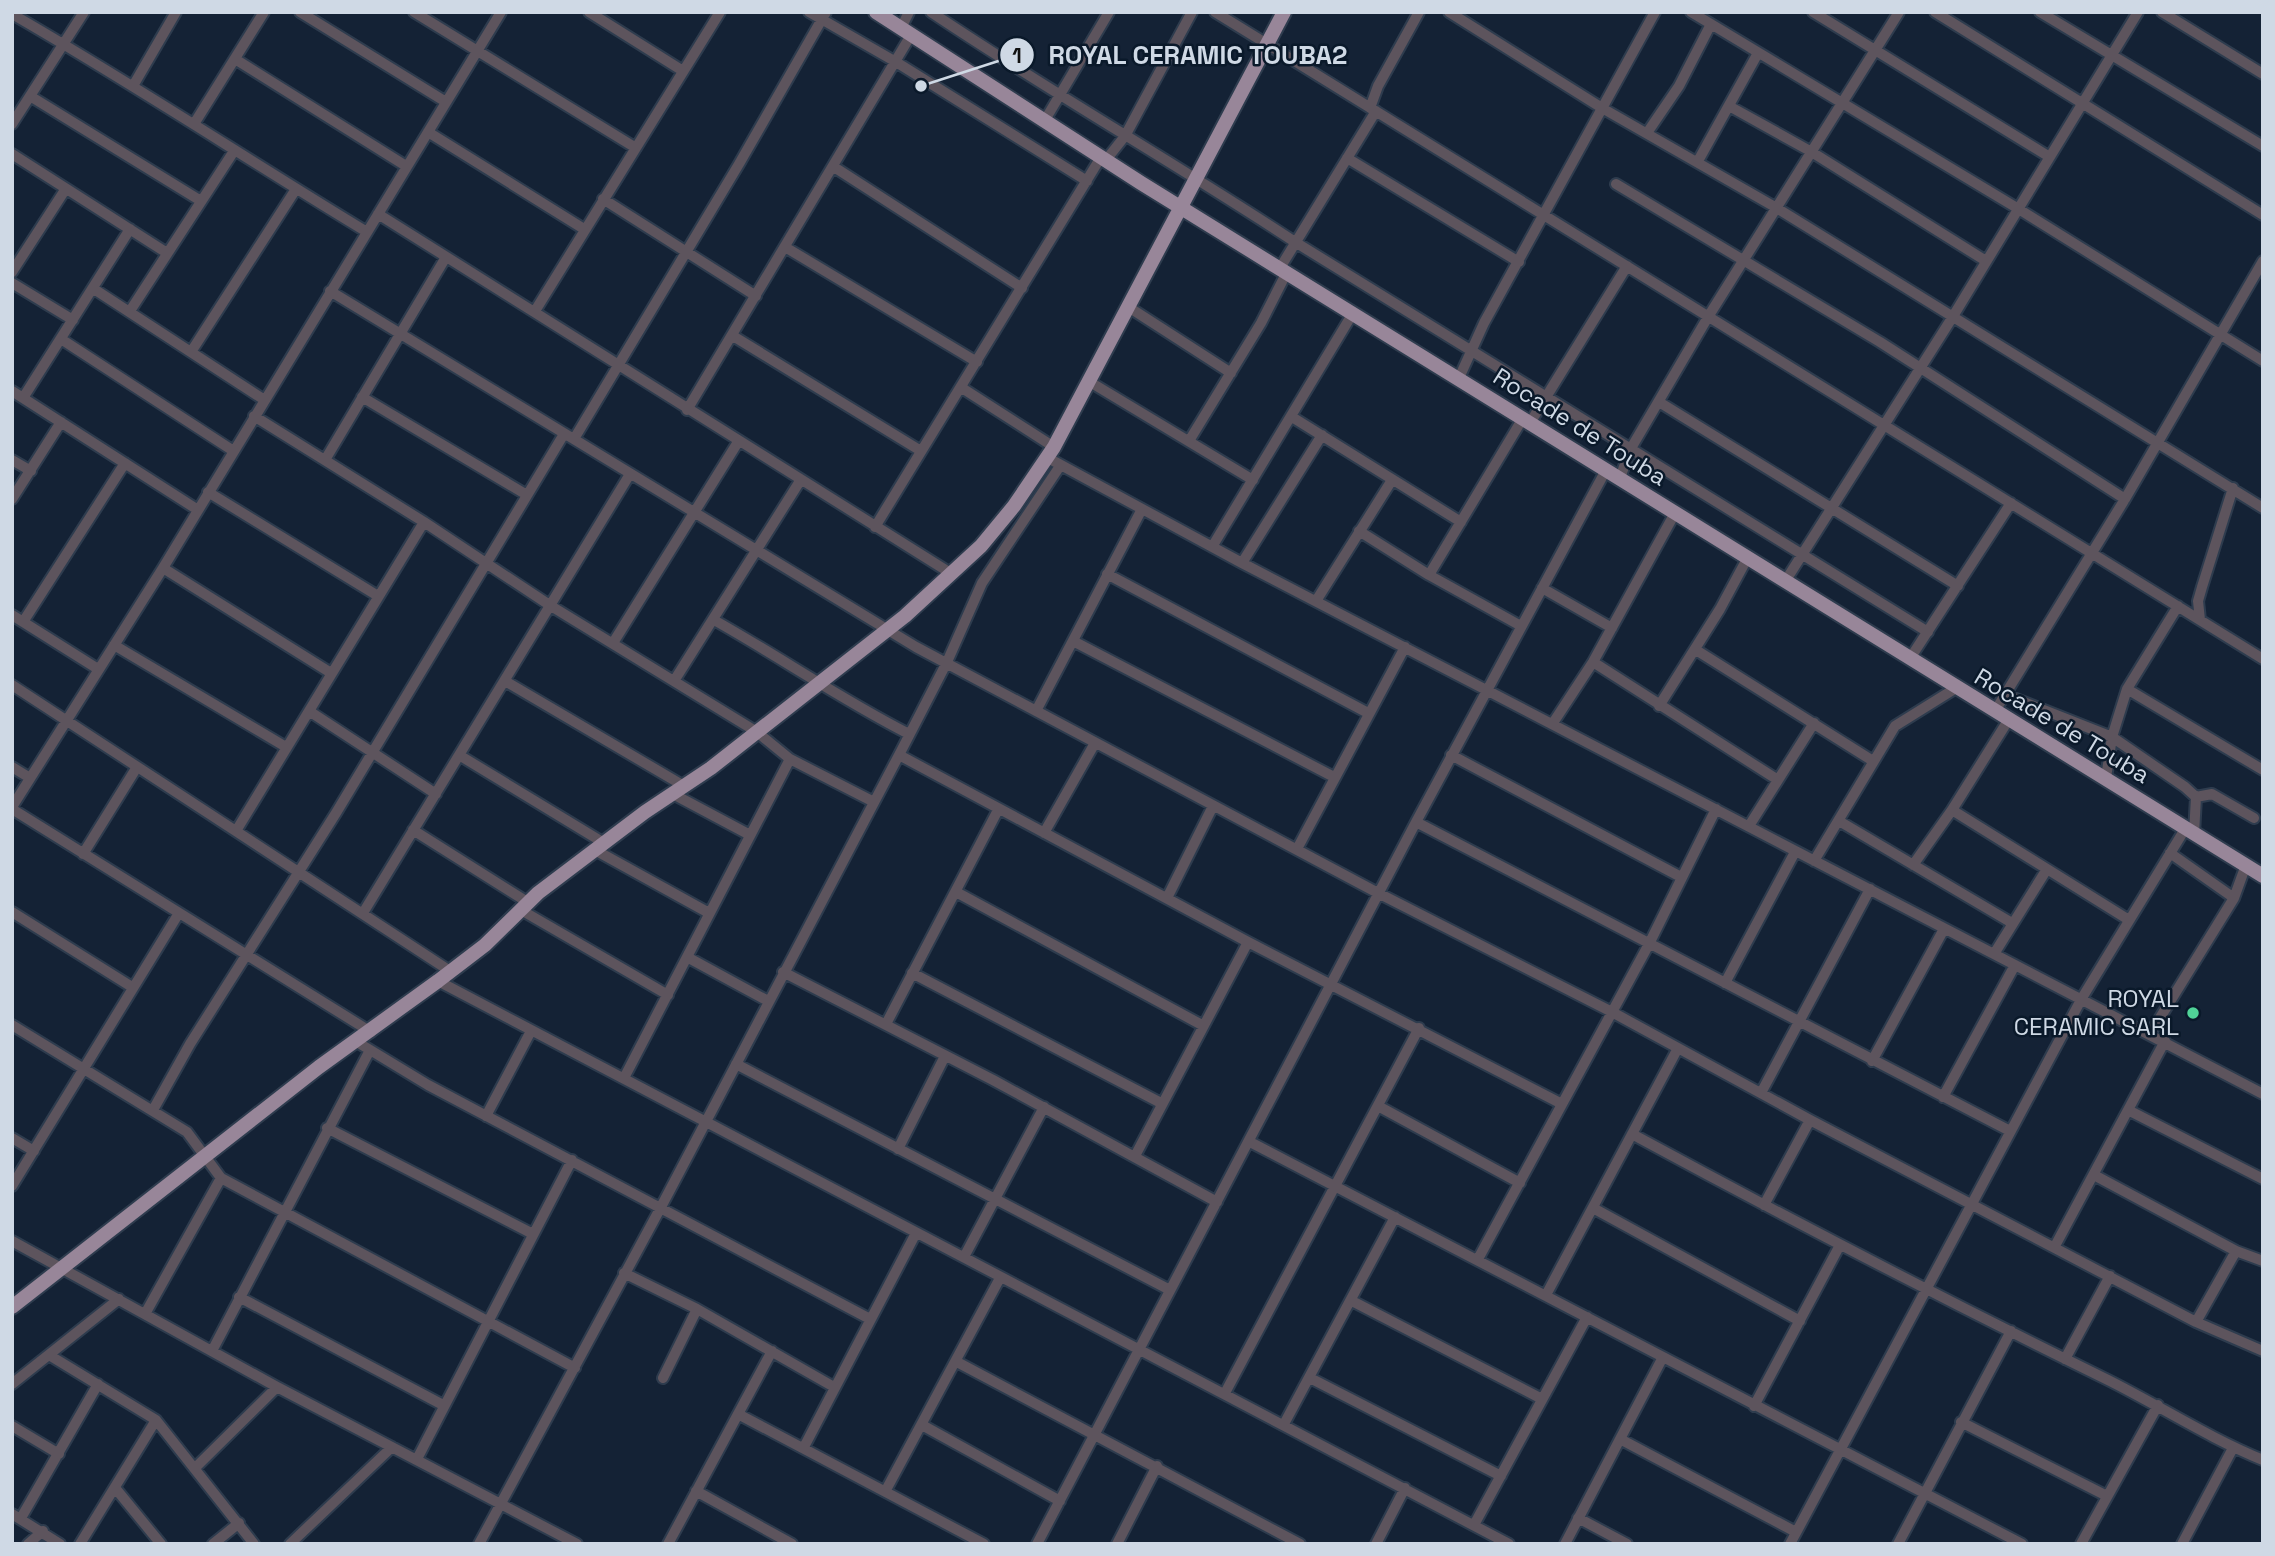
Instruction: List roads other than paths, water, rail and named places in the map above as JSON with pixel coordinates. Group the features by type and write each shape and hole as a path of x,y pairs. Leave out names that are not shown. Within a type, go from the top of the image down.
{"main road":[{"name":"Rocade de Touba","path":"876,12 1182,208 2263,876"},
{"path":"12,1307 206,1154 439,981 485,944 525,906 600,846 821,683 952,574 997,527 1054,457 1090,382 1284,12"}],"street":[{"path":"12,124 84,12"},
{"path":"133,86 176,12"},
{"path":"194,124 264,12"},
{"path":"300,12 446,102"},
{"path":"414,12 636,148"},
{"path":"371,1032 12,808 163,568 263,399 501,12"},
{"path":"589,12 683,71"},
{"path":"535,311 720,12"},
{"path":"809,12 824,16 1087,181"},
{"path":"687,410 896,61 906,32 909,12"},
{"path":"931,12 1060,98 1198,178 1630,450 1928,632"},
{"path":"1045,120 1109,12"},
{"path":"875,527 1087,181 1125,136 1192,12"},
{"path":"1215,12 2263,659"},
{"path":"1189,441 1261,323 1296,242 1373,110 1378,86 1419,12"},
{"path":"1449,12 1602,108 1774,207 2263,508"},
{"path":"1459,378 1471,351 1655,12"},
{"path":"1691,12 2017,208 2263,361"},
{"path":"1813,12 2048,156"},
{"path":"1620,478 1630,450 1774,207 1899,12"},
{"path":"1935,12 2263,215"},
{"path":"2040,12 2263,146"},
{"path":"1786,580 1952,318 2048,156 2138,12"},
{"path":"2162,12 2263,74"},
{"path":"12,14 65,43 367,232"},
{"path":"153,1110 527,495 618,365 824,16"},
{"path":"1647,133 1679,86 1711,24"},
{"path":"1698,161 1758,53"},
{"path":"235,59 406,166"},
{"path":"30,96 201,201"},
{"path":"1728,106 1810,151 1986,261"},
{"path":"428,132 584,229"},
{"path":"130,312 234,151"},
{"path":"12,154 167,253"},
{"path":"1347,158 1519,262"},
{"path":"834,167 1022,288"},
{"path":"1616,184 1921,368 2125,499"},
{"path":"191,352 296,189"},
{"path":"12,272 65,190"},
{"path":"603,200 756,296"},
{"path":"378,214 952,574"},
{"path":"23,398 130,229"},
{"path":"785,247 977,362"},
{"path":"325,460 446,257"},
{"path":"1995,711 2090,552 2125,499 2263,261"},
{"path":"1429,575 1527,421 1547,397 1627,266"},
{"path":"12,283 73,320"},
{"path":"94,289 263,399"},
{"path":"330,291 400,331 755,552 1036,711 1378,893 1612,1012 1810,1120 2196,1322 2263,1350"},
{"path":"1129,308 1231,373"},
{"path":"1212,547 1293,417 1353,313"},
{"path":"733,336 921,451"},
{"path":"61,339 232,450"},
{"path":"1090,382 1253,480"},
{"path":"962,388 1054,457 1212,547 2263,1094"},
{"path":"12,391 198,510"},
{"path":"362,397 527,495"},
{"path":"1659,402 1958,586"},
{"path":"254,416 424,522 551,606 757,732 790,759 874,802"},
{"path":"1293,417 1461,522"},
{"path":"12,499 61,422"},
{"path":"1242,563 1322,435"},
{"path":"612,643 738,442"},
{"path":"479,1544 707,1121 899,755 947,662 982,583 1054,457"},
{"path":"12,460 30,471"},
{"path":"23,622 125,463"},
{"path":"1037,1544 1451,755 1606,470"},
{"path":"363,913 630,474"},
{"path":"1316,601 1392,480"},
{"path":"674,681 800,481"},
{"path":"2200,620 2199,601 2202,587 2233,488"},
{"path":"208,492 378,596"},
{"path":"1911,657 2011,503"},
{"path":"1036,711 1142,509"},
{"path":"1553,723 1593,662 1675,513"},
{"path":"236,831 424,522"},
{"path":"1359,531 1429,575 1521,626"},
{"path":"1659,706 1696,650 1748,557"},
{"path":"163,568 331,673"},
{"path":"1107,574 1368,713"},
{"path":"1542,588 1612,628"},
{"path":"2106,778 2112,737 2127,689 2178,606"},
{"path":"12,615 98,669"},
{"path":"714,620 821,683 842,699 909,734"},
{"path":"1073,641 1334,777"},
{"path":"114,645 286,747"},
{"path":"1297,849 1405,647"},
{"path":"1696,650 1872,761"},
{"path":"1593,662 1778,780"},
{"path":"505,681 750,835"},
{"path":"12,685 450,971"},
{"path":"1814,861 1895,726 1956,688"},
{"path":"2127,689 2263,770"},
{"path":"2006,695 2112,737 2196,797 2212,794 2254,818"},
{"path":"309,711 436,794"},
{"path":"1913,865 1952,810 2009,719"},
{"path":"1749,826 1814,723"},
{"path":"1044,833 1095,743"},
{"path":"459,755 709,913"},
{"path":"899,755 998,810 1168,896 1248,942 1562,1104"},
{"path":"1451,755 1681,877"},
{"path":"624,1078 790,759"},
{"path":"12,767 30,778"},
{"path":"83,854 136,767"},
{"path":"1790,1544 2082,998 2170,853 2189,832 2196,797"},
{"path":"1168,896 1213,806"},
{"path":"1479,1259 1648,944 1716,808"},
{"path":"886,1024 998,810"},
{"path":"1952,810 2129,920"},
{"path":"1839,821 2012,923"},
{"path":"1416,822 2010,1131"},
{"path":"413,830 525,906 668,995"},
{"path":"1725,983 1795,852"},
{"path":"2170,853 2234,898"},
{"path":"2150,1034 2234,898 2246,865"},
{"path":"1994,954 2047,869"},
{"path":"1761,1093 1870,889"},
{"path":"956,892 1202,1025"},
{"path":"12,912 132,987"},
{"path":"12,1186 179,913"},
{"path":"1872,1061 1944,929"},
{"path":"1135,1156 1248,942"},
{"path":"687,957 768,1001"},
{"path":"1943,1097 2015,965"},
{"path":"783,972 1044,1107 1217,1202"},
{"path":"912,973 1161,1103"},
{"path":"439,981 1000,1278 1225,1392 1509,1544"},
{"path":"12,1025 187,1132 206,1154 221,1178 575,1368"},
{"path":"1225,1392 1419,1028"},
{"path":"485,1116 531,1031"},
{"path":"2055,1246 2165,1041"},
{"path":"356,1042 369,1052 485,1116 870,1319"},
{"path":"1546,1295 1678,1048"},
{"path":"212,1351 369,1052"},
{"path":"898,1149 945,1056"},
{"path":"736,1063 898,1149 997,1197 1170,1290"},
{"path":"1378,1106 1520,1183"},
{"path":"964,1257 1044,1107"},
{"path":"2128,1110 2263,1180"},
{"path":"1764,1205 1810,1120"},
{"path":"327,1128 533,1234"},
{"path":"1632,1134 1840,1245 2158,1405 2233,1448 2263,1460"},
{"path":"12,1138 34,1151"},
{"path":"1250,1142 2022,1544"},
{"path":"417,1459 572,1160"},
{"path":"2094,1175 2236,1251 2263,1261"},
{"path":"145,1314 221,1178"},
{"path":"1593,1208 1800,1321"},
{"path":"1284,1424 1395,1217"},
{"path":"804,1447 916,1233"},
{"path":"12,1241 277,1387 577,1544"},
{"path":"1754,1406 1840,1245"},
{"path":"2196,1322 2236,1251"},
{"path":"624,1273 697,1309 834,1387"},
{"path":"2065,1359 2110,1276"},
{"path":"886,1490 1000,1278"},
{"path":"239,1297 443,1405"},
{"path":"12,1384 119,1299"},
{"path":"1352,1301 1542,1399"},
{"path":"663,1378 697,1309"},
{"path":"1474,1525 1587,1317"},
{"path":"1898,1544 2011,1331"},
{"path":"668,1544 772,1351"},
{"path":"49,1355 156,1420 196,1467 254,1544"},
{"path":"1564,1544 1663,1357"},
{"path":"957,1362 1300,1544"},
{"path":"1310,1378 1501,1476"},
{"path":"60,1544 17,1516 59,1454 98,1384"},
{"path":"196,1467 277,1387"},
{"path":"2081,1544 2158,1405"},
{"path":"738,1414 984,1544"},
{"path":"80,1544 156,1420"},
{"path":"1961,1422 2108,1496"},
{"path":"922,1425 1060,1501"},
{"path":"12,1426 59,1454"},
{"path":"1620,1440 1796,1532"},
{"path":"290,1544 392,1447"},
{"path":"2182,1544 2233,1448"},
{"path":"1120,1543 1157,1466"},
{"path":"1376,1544 1405,1488"},
{"path":"116,1489 161,1544"},
{"path":"696,1491 792,1544"},
{"path":"1578,1518 1627,1544"},
{"path":"213,1544 239,1524"},
{"path":"28,1544 43,1531"}],"place":[{"name":"ROYAL CERAMIC TOUBA2","path":"921,86"},
{"name":"ROYAL CERAMIC SARL","path":"2193,1013"}]}
